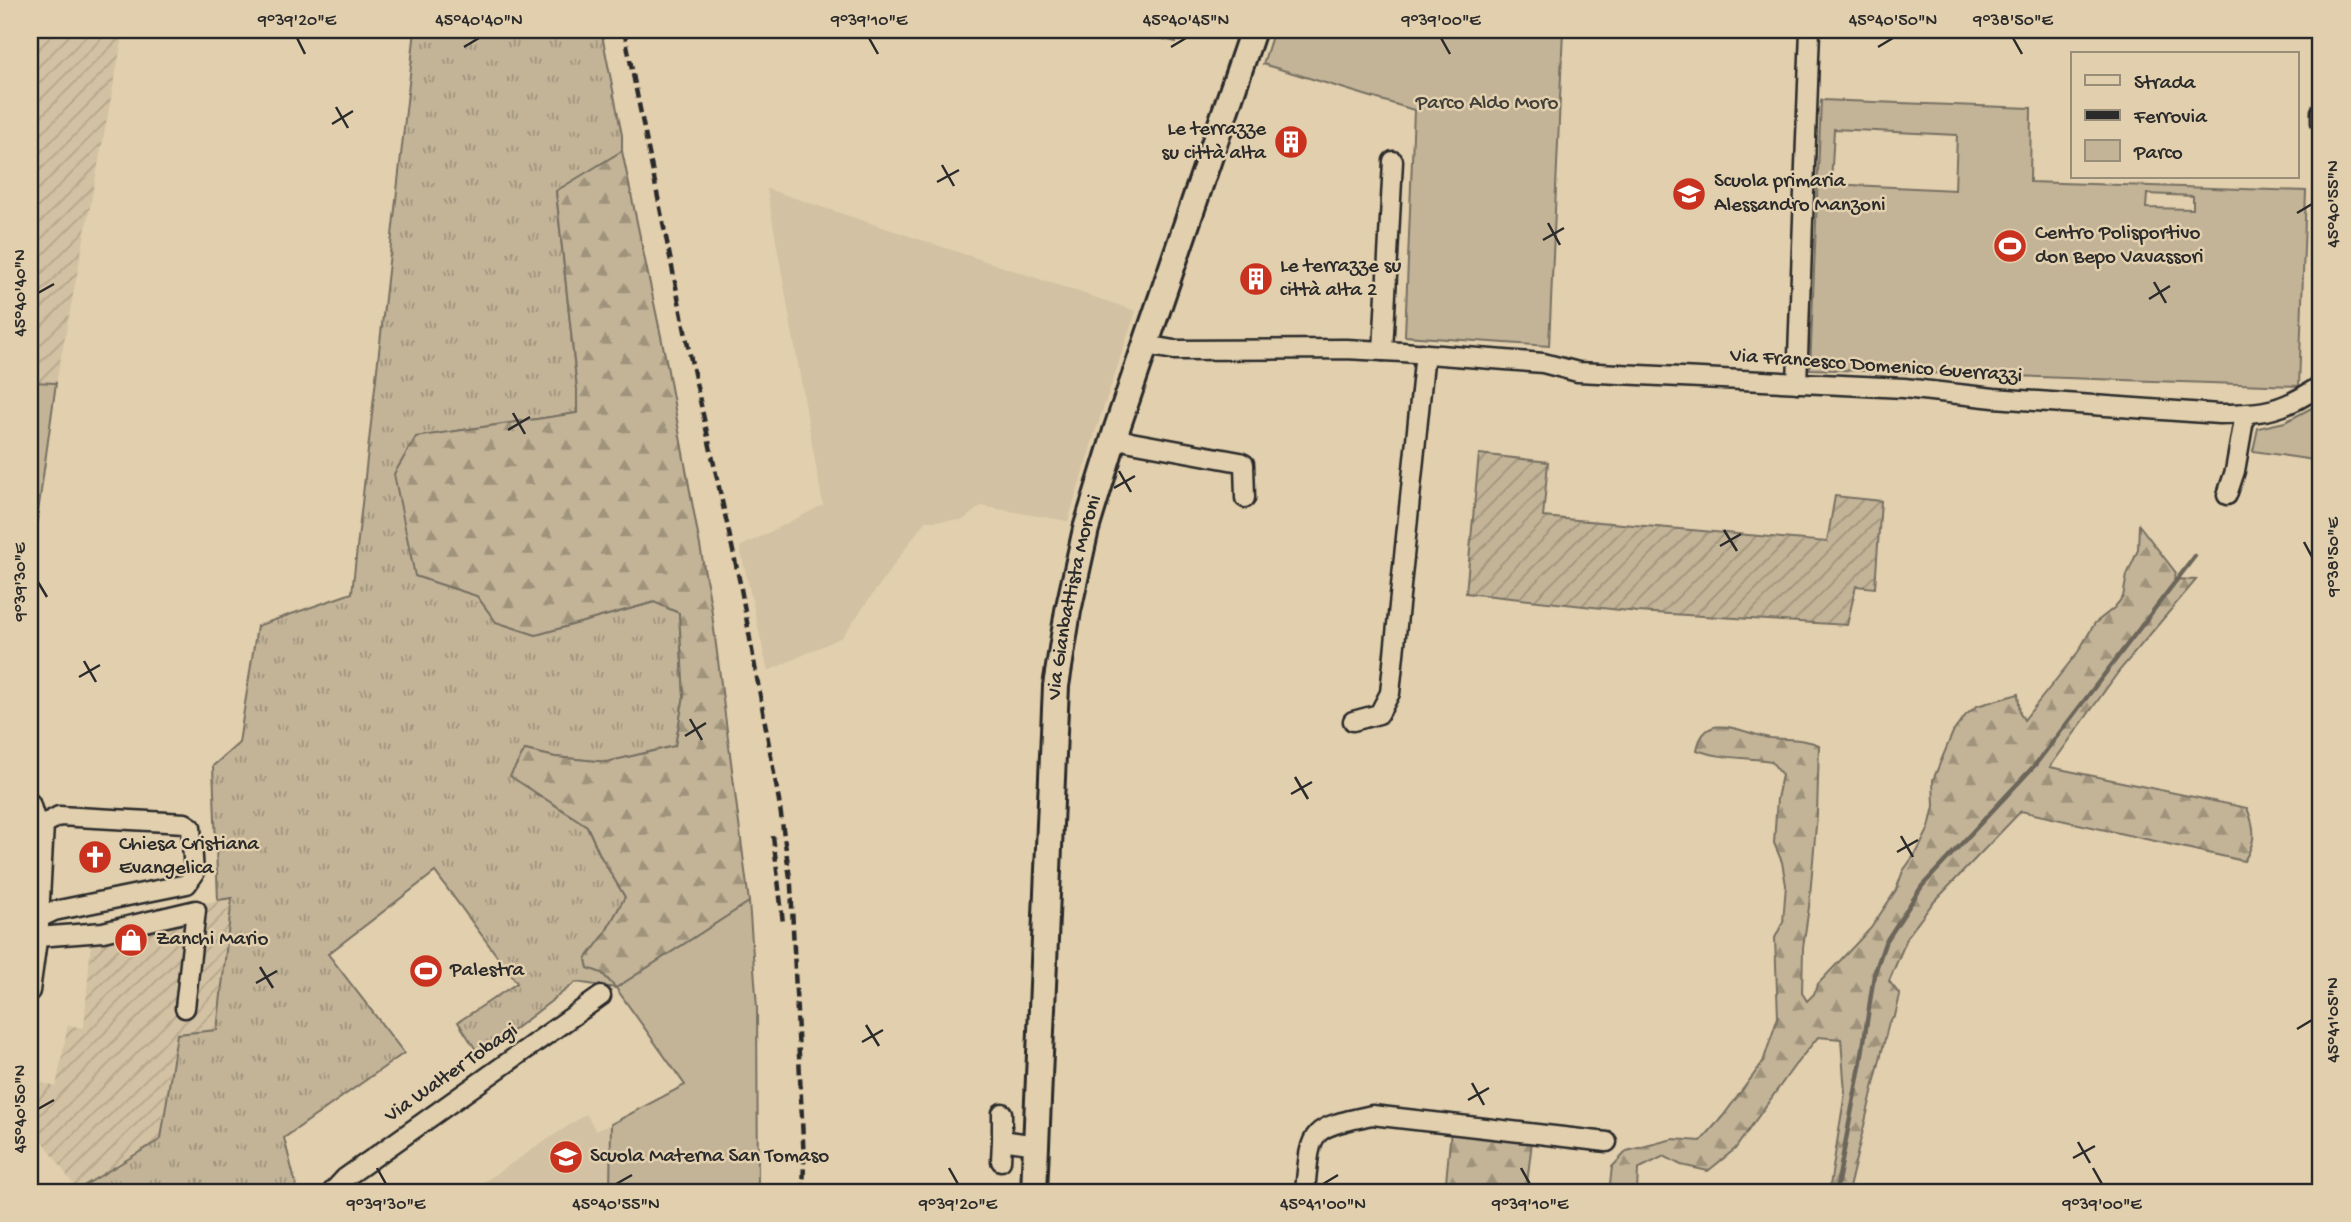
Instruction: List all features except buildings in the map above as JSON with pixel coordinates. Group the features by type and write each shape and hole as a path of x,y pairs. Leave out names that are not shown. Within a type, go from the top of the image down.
{"main road":[{"name":"Via Gianbattista Moroni","path":"1034,1192 1056,686 1068,611 1086,529 1122,439 1145,345 1253,30"}],"street":[{"path":"1797,383 1810,30"},
{"path":"2321,112 2321,122"},
{"path":"1383,351 1393,161"},
{"name":"Via Francesco Domenico Guerrazzi","path":"1145,345 1174,350 1383,351 1543,363 1578,372 1904,388 1994,398 2245,414 2285,407 2321,385"},
{"path":"1353,721 1379,713 1390,693 1424,362 1422,354"},
{"path":"2227,495 2235,471 2245,414"},
{"path":"1122,439 1240,462 1244,464 1245,498"},
{"path":"30,803 35,819 44,824"},
{"path":"39,918 54,911 183,886 191,881 194,874 192,830 189,824 59,816 44,824"},
{"path":"30,991 39,918 44,824"},
{"path":"37,937 103,932 196,910 185,1008"},
{"name":"Via Walter Tobagi","path":"332,1192 345,1178 601,996"},
{"path":"1000,1161 1002,1113"},
{"path":"1305,1192 1309,1144 1320,1130 1340,1122 1372,1115 1607,1142"},
{"path":"1002,1140 1036,1145"}],"shaded area":[{"path":"30,30 124,30 56,383 30,382"},
{"path":"767,189 1136,311 1068,521 981,506 963,520 925,521 842,637 768,671 740,547 823,505"},
{"path":"232,897 217,1030 177,1034 162,1139 77,1190 43,1141 30,1137 30,1079 56,1087 68,1025 84,1028 92,929"},
{"name":"Scuola Materna San Tomaso","path":"586,1114 596,1131 611,1124 610,1192 481,1192 481,1184"}],"green space":[{"path":"415,30 601,30 622,135 622,151 556,192 577,389 577,413 416,437 415,576 477,596 496,622 536,635 655,602 679,613 684,696 675,746 607,762 555,757 525,750 536,795 553,802 587,826 601,857 625,897 604,935 586,959 588,968 602,973 616,988 576,982 480,1056 458,1022 517,983 435,872 328,954 404,1053 284,1138 297,1189 294,1192 77,1192 161,1139 177,1034 217,1030 232,898 218,900 213,766 239,743 257,626 352,593"},
{"path":"1128,30 1180,30 1176,42"},
{"name":"Parco Aldo Moro","path":"1274,30 1563,30 1549,346 1405,336 1414,110 1263,64"},
{"path":"1821,100 2031,108 2030,182 2306,191 2299,386 1810,369","holes":["1834,129 1957,135 1955,190 1831,184","2147,194 2193,196 2193,209 2146,208"]},
{"path":"622,151 666,360 711,606 749,902 616,988 602,973 588,968 586,959 604,935 625,897 601,857 587,826 510,776 525,750 555,757 607,762 675,746 684,696 679,613 654,602 536,635 496,622 477,596 415,576 394,474 416,437 577,413 577,389 556,191"},
{"path":"30,382 56,383 30,570"},
{"path":"2321,403 2321,461 2253,451 2258,428 2285,422"},
{"path":"1479,454 1548,462 1543,517 1827,542 1835,496 1881,501 1875,588 1856,586 1847,625 1638,612 1466,593"},
{"path":"2139,525 2176,573 2174,579 2196,580 2119,671 2050,767 2247,808 2253,836 2251,848 2244,861 2021,811 1932,904 1908,936 1889,981 1900,995 1895,1016 1889,1022 1848,1192 1829,1192 1845,1093 1841,1039 1818,1037 1735,1149 1708,1171 1681,1165 1664,1156 1638,1169 1637,1192 1609,1192 1612,1167 1627,1151 1673,1139 1701,1141 1763,1062 1778,1017 1775,938 1783,922 1786,885 1782,862 1774,843 1777,799 1782,775 1771,761 1697,750 1701,737 1708,730 1727,727 1770,738 1801,740 1819,745 1817,814 1803,948 1802,993 1807,1001 1814,994 1817,985 1871,928 1918,850 1929,828 1934,806 1933,780 1953,732 1977,706 2018,694 2020,713 2024,720 2078,652 2095,623 2123,597 2127,575 2138,550"},
{"path":"749,902 757,1008 758,1192 610,1192 611,1124 685,1085 616,988"},
{"path":"1451,1130 1532,1141 1526,1192 1445,1192"}],"waterway":[{"path":"1836,1192 1874,975 1885,943 1922,886 2035,765 2195,556"}],"railway":[{"path":"624,30 688,346 740,583 779,801 791,885 804,1162 803,1192"},
{"path":"773,836 783,923"}],"place":[{"name":"Le terrazze su città alta","path":"1291,142"},
{"name":"Scuola primaria Alessandro Manzoni","path":"1689,194"},
{"name":"Centro Polisportivo don Bepo Vavassori","path":"2010,246"},
{"name":"Le terrazze su città alta 2","path":"1256,279"},
{"name":"Chiesa Cristiana Evangelica","path":"95,857"},
{"name":"Zanchi Mario","path":"131,940"},
{"name":"Palestra","path":"426,971"},
{"name":"Scuola Materna San Tomaso","path":"566,1157"}]}
